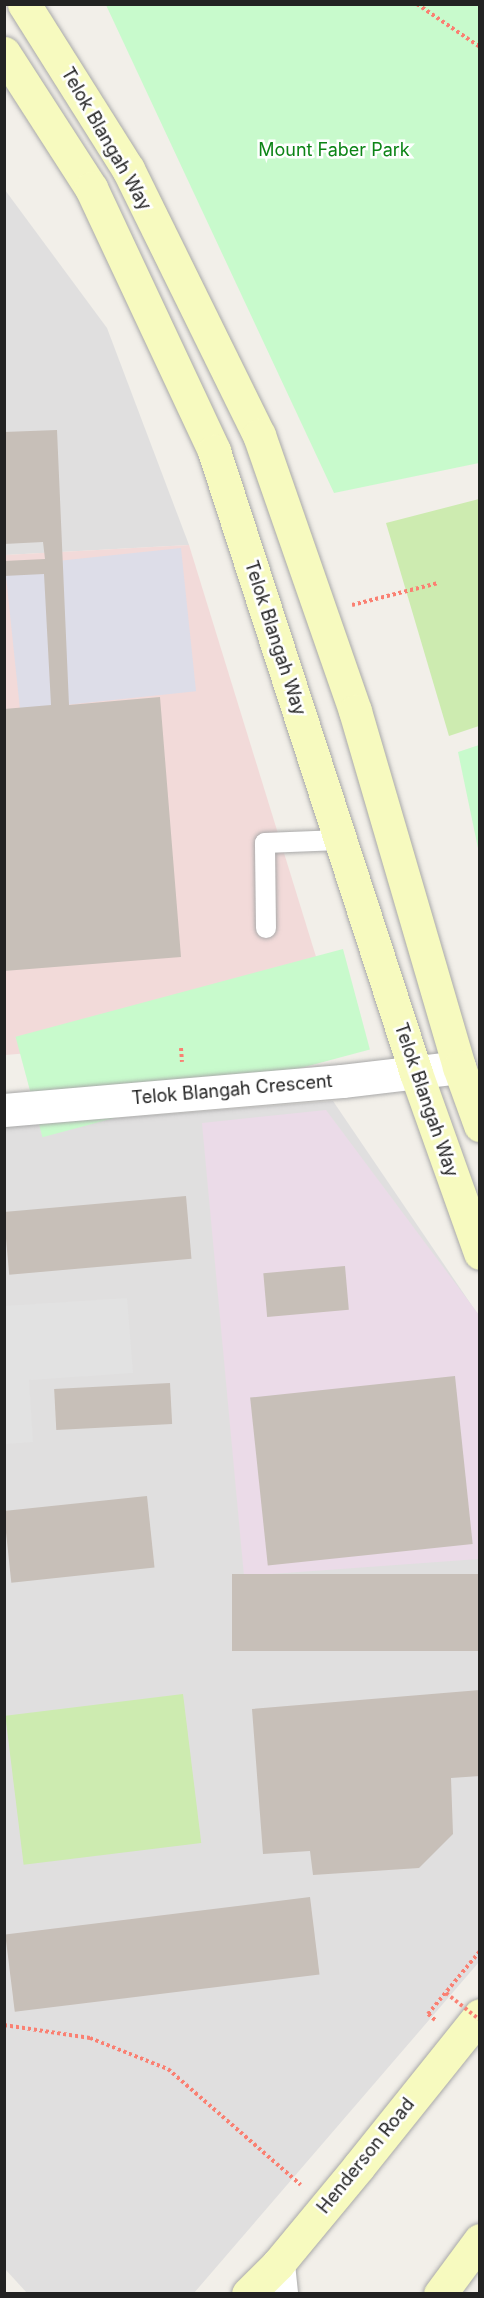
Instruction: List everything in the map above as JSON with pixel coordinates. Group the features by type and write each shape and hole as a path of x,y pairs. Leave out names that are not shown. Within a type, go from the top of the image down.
{"main road":[{"name":"Telok Blangah Way","path":"24,4 128,169 259,435 355,711 459,1067 480,1125"},
{"name":"Telok Blangah Way","path":"4,52 91,189 214,452 416,1073 480,1253"},
{"name":"Henderson Road","path":"248,2294 280,2278 480,2015"},
{"path":"440,2294 480,2240"}],"street":[{"name":"Telok Blangah Crescent","path":"4,1110 416,1073 459,1067"}],"lane":[{"path":"266,928 265,843 340,840"}],"path":[{"path":"417,4 480,47"},
{"path":"362,602 438,583"},
{"path":"181,1048 182,1062"},
{"path":"441,2025 428,2014 480,1951"},
{"path":"446,1993 480,2020"},
{"path":"4,2025 90,2038 168,2069 308,2192"}],"shaded area":[{"path":"5,190 107,328 189,545 5,555"},
{"path":"189,545 338,1028 5,1055 5,555"},
{"path":"181,548 196,691 20,710 5,567"},
{"path":"333,1101 479,1316 479,1962 194,2293 27,2293 5,2269 5,1127"},
{"path":"326,1110 479,1315 479,1559 244,1576 202,1123"},
{"path":"127,1298 133,1373 29,1380 33,1442 5,1444 5,1306"}],"green space":[{"name":"Mount Faber Park","path":"106,5 479,5 479,463 334,493"},
{"path":"479,499 479,726 449,736 386,523"},
{"path":"480,745 479,853 458,752"},
{"path":"343,949 370,1049 42,1137 16,1037"},
{"path":"183,1694 201,1843 24,1865 5,1716"}],"building":[{"path":"57,430 69,705 160,697 181,957 4,971 4,709 51,705 44,574 4,576 4,561 45,559 43,542 4,544 4,432"},
{"path":"186,1196 191,1259 9,1275 4,1212"},
{"path":"345,1266 349,1310 267,1317 263,1273"},
{"path":"455,1376 473,1544 268,1566 250,1398"},
{"path":"170,1383 172,1424 56,1430 54,1389"},
{"path":"147,1496 155,1568 11,1583 4,1511"},
{"path":"232,1574 480,1574 480,1651 232,1651"},
{"path":"480,1690 480,1776 451,1778 453,1834 419,1868 313,1875 310,1851 263,1854 252,1709"},
{"path":"310,1897 320,1974 15,2012 5,1934"}]}
